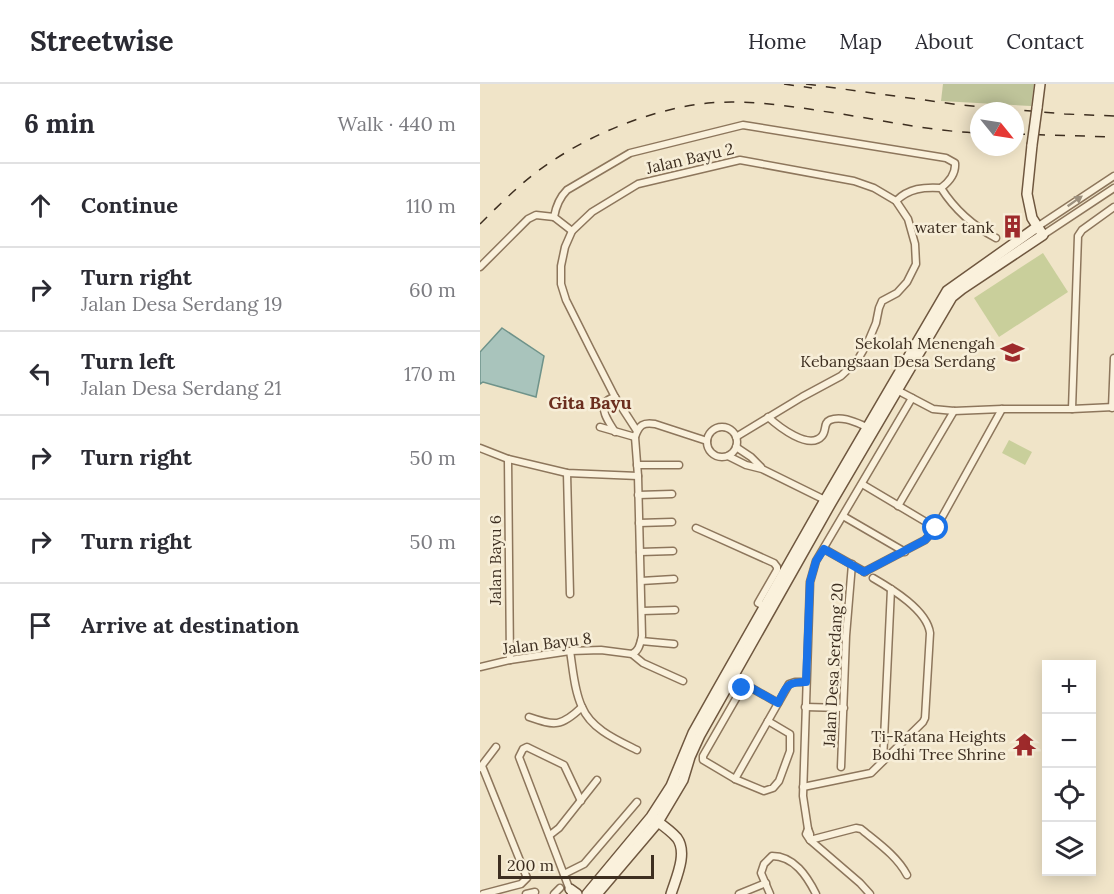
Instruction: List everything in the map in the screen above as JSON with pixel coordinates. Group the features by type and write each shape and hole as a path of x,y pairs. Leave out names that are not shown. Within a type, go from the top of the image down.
{"street":[{"path":"1040,84 1027,194 1032,218 1040,231"},
{"path":"554,217 560,197 567,190 630,153 743,125 946,158 955,164 954,175 941,188 915,189 903,193 896,201 908,219 915,244 916,264 908,282 897,293 882,301 876,323 857,361 841,376 736,436"},
{"name":"Jalan Bayu 2","path":"572,231 592,212 638,184 740,160 854,181 874,188 896,201"},
{"path":"589,893 654,819 683,780 690,757 719,694 764,606 828,501 867,428 952,297 1114,176"},
{"path":"941,188 965,218 996,238"},
{"path":"1040,231 1114,188"},
{"path":"1072,410 1078,236 1114,207"},
{"path":"480,267 528,219 536,215 554,217 572,231 565,247 561,266 561,284 566,300 636,434 642,611 641,641 636,652 632,654"},
{"path":"894,388 933,409 954,411 1072,410 1113,406 1114,358"},
{"path":"719,694 894,388"},
{"path":"615,397 606,402 604,406 604,412 615,432"},
{"path":"870,894 810,840 807,834 803,787 810,582 816,561 912,398"},
{"path":"868,574 925,540 936,528 1002,409"},
{"path":"898,506 954,411"},
{"path":"768,417 789,433 808,440 820,438 827,422 832,419 849,420 867,428"},
{"path":"636,434 646,423 656,423 707,441"},
{"path":"600,427 615,432 636,434"},
{"path":"728,456 736,447 736,436 730,429 720,427 712,430 707,441 711,453 719,457 728,456 746,465 762,469 828,501"},
{"path":"736,447 751,457 762,469"},
{"path":"480,448 508,459 567,473 638,476"},
{"name":"Jalan Bayu 6","path":"508,459 510,660"},
{"path":"637,465 679,465"},
{"path":"567,473 570,594"},
{"path":"862,484 936,528"},
{"path":"638,495 672,494"},
{"path":"843,516 905,552"},
{"path":"639,523 672,522"},
{"path":"696,528 774,563 777,570 758,603 764,606"},
{"path":"803,787 871,773 925,718 930,633 927,621 903,596 824,549"},
{"path":"640,552 673,550"},
{"name":"Jalan Desa Serdang 20","path":"842,767 846,636 852,564"},
{"path":"641,581 674,579"},
{"path":"883,761 891,589"},
{"path":"642,611 675,610"},
{"path":"641,641 675,644"},
{"name":"Jalan Bayu 8","path":"480,667 570,651 602,650 632,654 644,663 683,681"},
{"path":"570,651 582,707 598,728 636,750"},
{"path":"735,779 789,684 806,682"},
{"path":"768,721 790,734 790,751 779,781 773,788 764,791 735,779 703,760 703,756 742,688 748,686 778,703"},
{"path":"719,694 734,702"},
{"path":"529,717 557,724 567,720 582,707"},
{"path":"805,707 843,708"},
{"path":"481,893 521,884 527,878 481,767 496,747"},
{"path":"554,894 570,891 519,757 523,749 527,747 564,765 581,801"},
{"path":"550,835 560,828 597,780"},
{"path":"564,874 584,864 637,802"},
{"path":"654,819 680,844 681,862 671,894"},
{"path":"810,840 856,828 861,829 887,851 907,875"},
{"path":"770,894 761,873 764,864 772,856 786,857 808,877 816,894"},
{"path":"740,894 766,883"},
{"path":"526,894 534,892"}],"green space":[{"path":"943,84 1034,84 1031,106 1024,106 1024,102 941,101"},
{"path":"1043,253 1068,292 999,337 974,298"},
{"path":"1009,440 1032,452 1025,465 1002,453"}],"water":[{"path":"502,328 544,356 536,397 483,382 480,384 480,352"}],"railway":[{"path":"784,84 812,88"},
{"path":"806,84 961,105 1114,116"},
{"path":"480,224 506,198 542,168 586,141 634,120 684,107 722,102 765,104 970,133"},
{"path":"1024,134 1114,137"}],"place":[{"name":"water tank","path":"1012,227"},
{"name":"Sekolah Menengah Kebangsaan Desa Serdang","path":"1013,352"},
{"name":"Ti-Ratana Heights Bodhi Tree Shrine","path":"1024,745"}],"district":[{"name":"Gita Bayu","path":"590,402"}],"route":[{"path":"742,688 748,686 778,703 789,684 806,682 810,582 816,561 824,549 864,572 925,540 936,528"}]}
